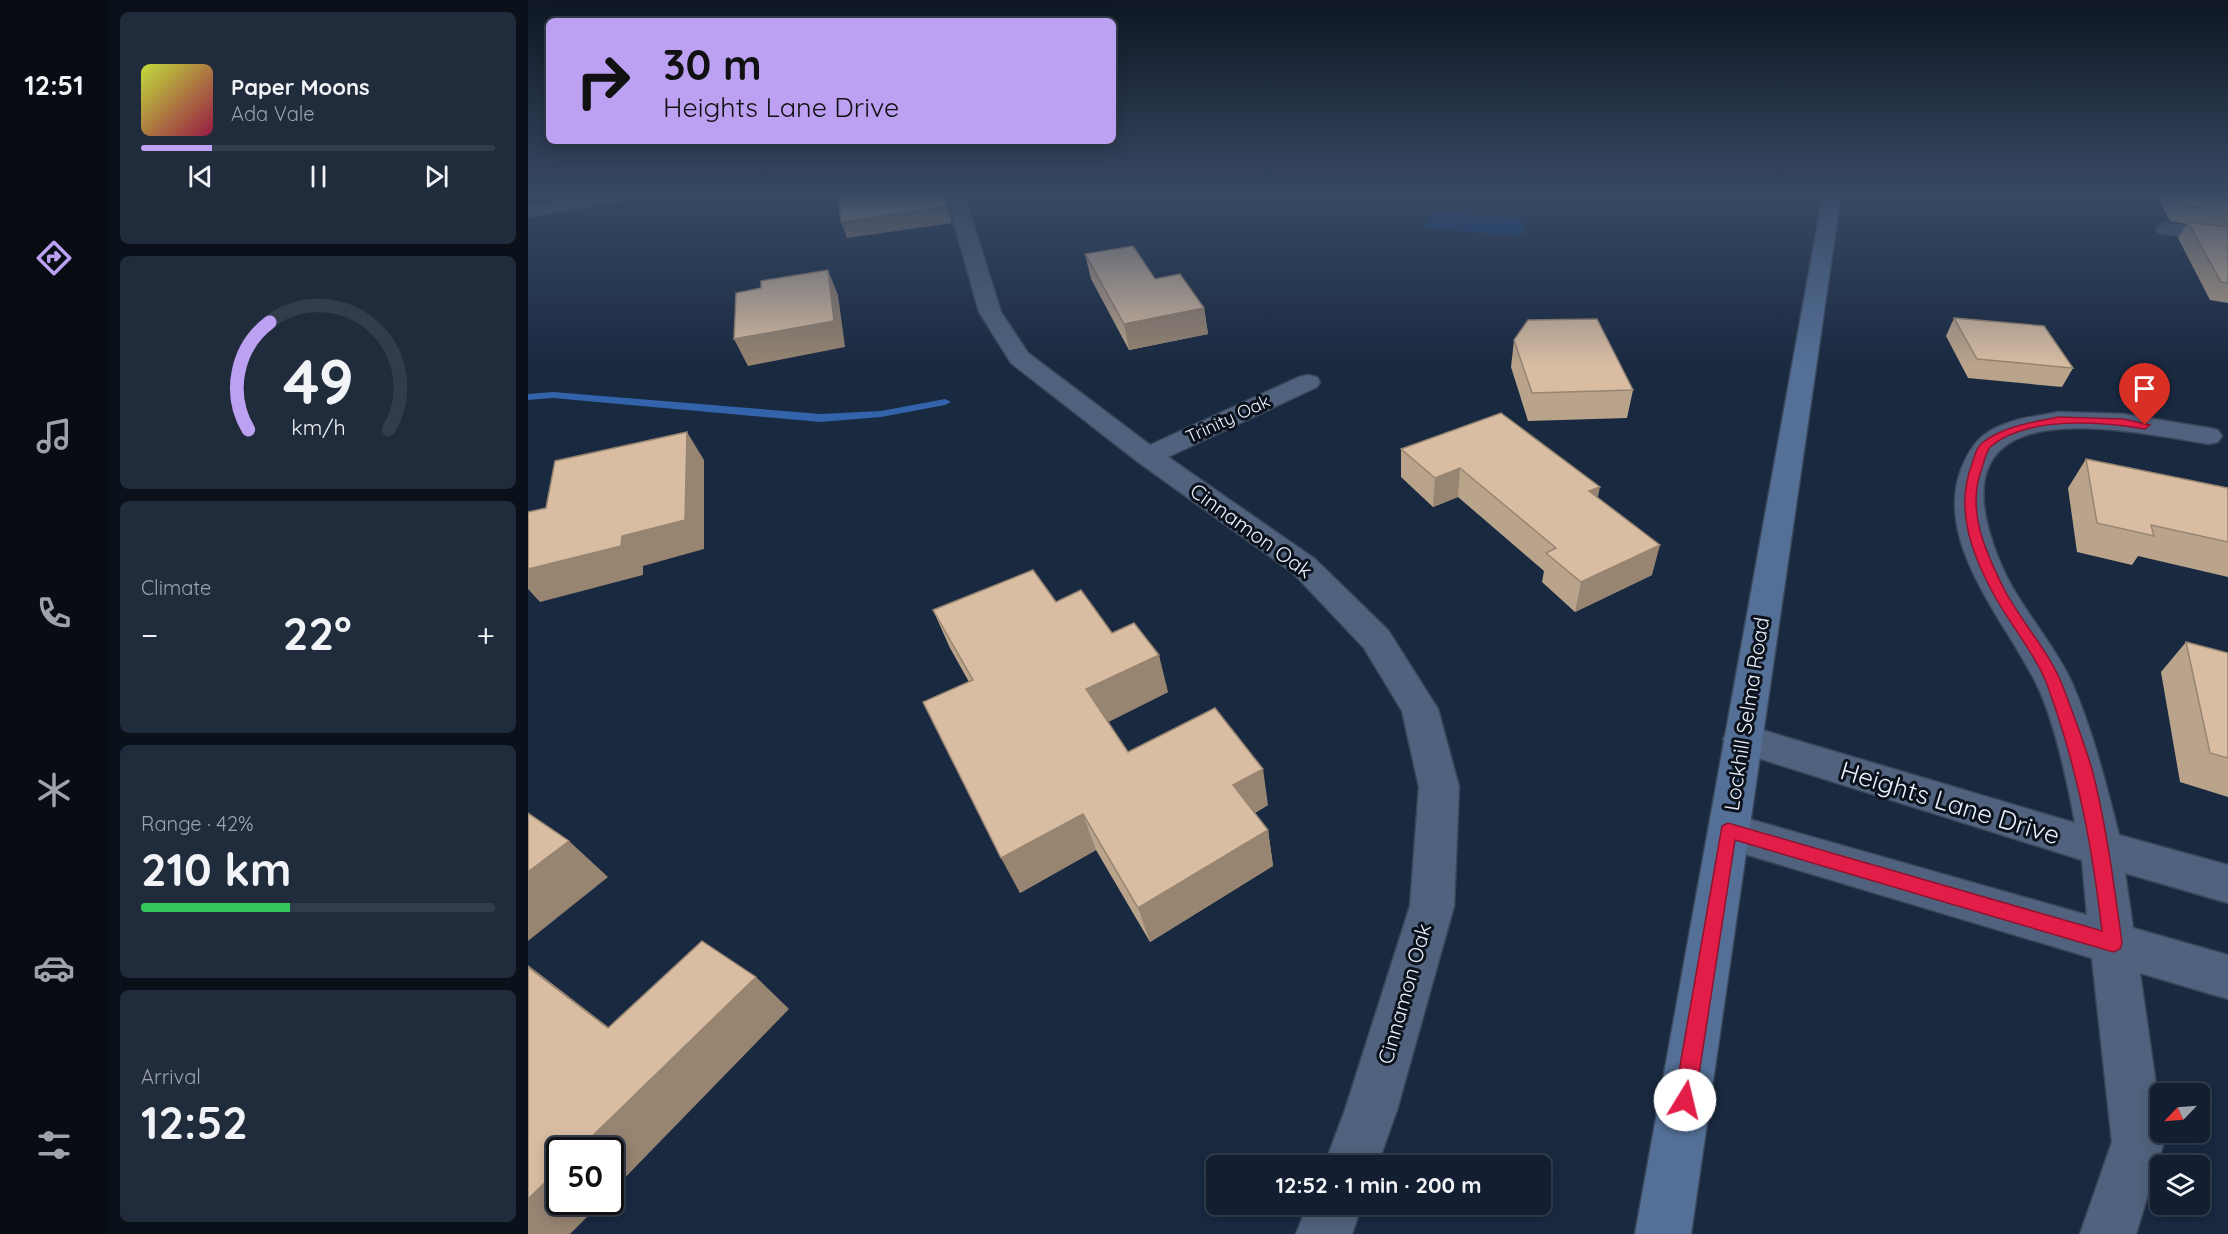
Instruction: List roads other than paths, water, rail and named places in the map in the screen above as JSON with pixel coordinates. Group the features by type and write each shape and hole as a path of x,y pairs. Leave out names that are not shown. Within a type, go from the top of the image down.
{"main road":[{"name":"Lockhill Selma Road","path":"1664,1234 1742,739 1822,252"}],"street":[{"name":"Cinnamon Oak","path":"972,252 990,312 1018,358 1148,456 1304,566 1376,639 1420,709 1439,787 1431,906 1371,1110 1354,1155"},
{"name":"Trinity Oak","path":"1148,456 1308,382"},
{"path":"2108,1234 2138,1142 2101,848 2084,771 2054,683 1999,592 1985,563 1970,519 1970,483 1984,447 2014,429 2058,420 2123,422 2208,436"},
{"name":"Heights Lane Drive","path":"1742,739 2228,885"},
{"path":"1728,831 2228,976"},
{"path":"1324,1234 1331,1215"}],"waterway":[{"path":"528,397 553,395 821,418 881,414 945,402"}]}
